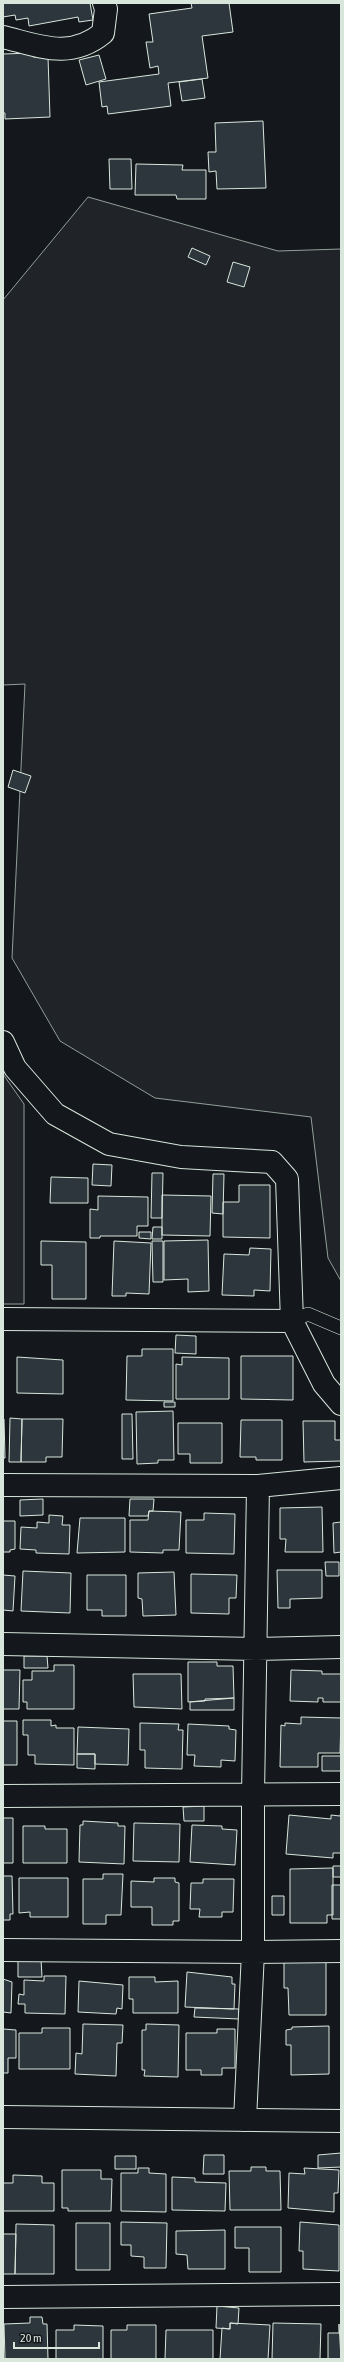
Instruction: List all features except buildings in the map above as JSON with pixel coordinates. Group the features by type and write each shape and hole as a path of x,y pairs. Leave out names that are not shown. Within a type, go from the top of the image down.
{"street":[{"path":"3,37 56,50 90,44 103,33 106,9 104,3"},
{"path":"3,1042 15,1068 55,1114 108,1144 181,1157 272,1162 286,1179 292,1321 324,1384 341,1404"},
{"path":"3,1318 292,1321"},
{"path":"3,1485 258,1486 341,1478"},
{"path":"245,2120 253,1952 253,1796 257,1649 258,1486"},
{"path":"3,1644 257,1649 341,1647"},
{"path":"3,1796 253,1796 341,1794"},
{"path":"3,1950 253,1952 341,1951"},
{"path":"3,2117 341,2121"},
{"path":"3,2297 341,2294"}],"lane":[{"path":"292,1321 308,1314 341,1328"}],"shaded area":[{"path":"88,197 278,251 341,249 341,1281 328,1258 311,1117 155,1098 60,1041 12,958 25,684 3,685 3,300"},
{"path":"3,1074 24,1104 24,1304 3,1304"}]}
